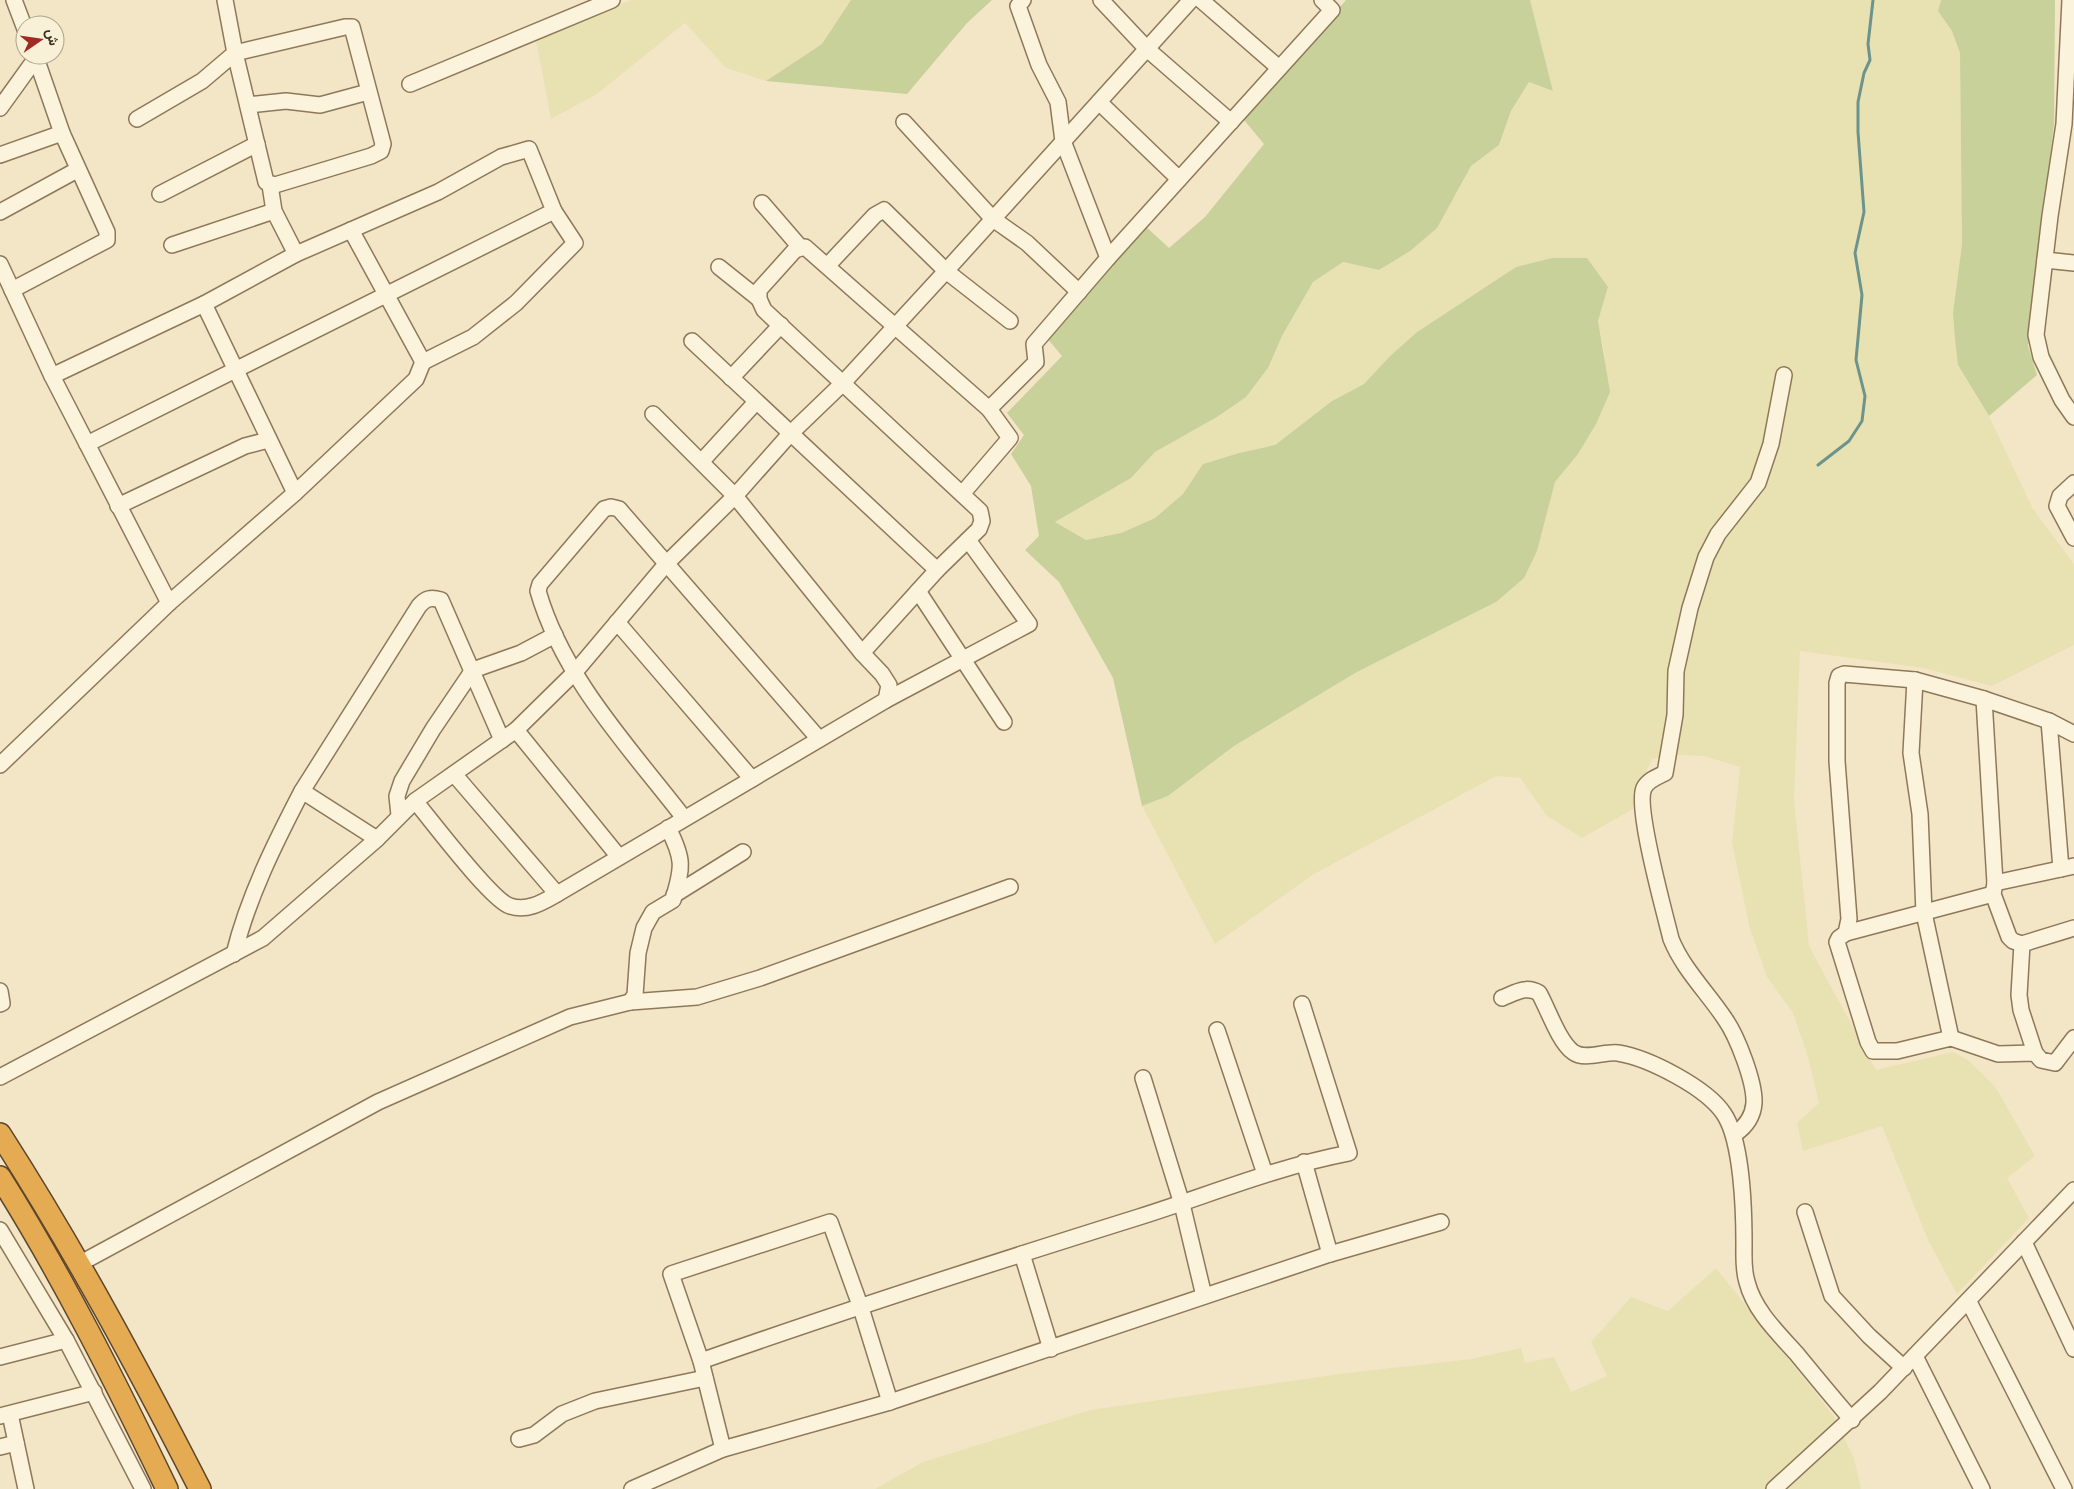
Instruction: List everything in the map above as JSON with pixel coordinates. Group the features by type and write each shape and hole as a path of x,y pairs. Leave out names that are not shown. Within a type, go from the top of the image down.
{"highway":[{"path":"0,1134 48,1209 79,1264 146,1383 200,1489"},
{"path":"0,1177 28,1222 78,1313 125,1402 167,1489"}],"street":[{"path":"14,0 20,15"},
{"path":"225,0 235,53 266,182 270,185 274,210 296,254"},
{"path":"410,84 612,0"},
{"path":"1023,0 1018,6 1039,65 1058,102 1063,142 1108,258"},
{"path":"1101,0 1147,49 1231,122"},
{"path":"0,1077 263,938 282,924 377,839 415,801 516,730 576,672 667,564 735,496 790,434 843,383 1191,0"},
{"path":"1201,0 1279,68"},
{"path":"989,409 1036,362 1034,344 1108,258 1332,10 1322,0"},
{"path":"2070,0 2068,150 2045,260 2036,335 2040,357 2062,400 2074,417"},
{"path":"137,119 202,81 235,53 345,27 352,28 383,144 381,150 371,156 270,185"},
{"path":"0,108 30,65"},
{"path":"12,290 107,240 107,232 62,134 39,65"},
{"path":"248,105 286,101 320,105 368,92"},
{"path":"1099,102 1179,179"},
{"path":"904,122 993,219 1027,243 1079,292"},
{"path":"0,155 62,134"},
{"path":"160,194 257,144"},
{"path":"0,765 169,603 295,493 416,379 423,362 473,337 516,303 575,243 554,210 530,149 501,157 438,192 296,254 204,304 52,376"},
{"path":"0,212 77,170"},
{"path":"762,203 800,247 810,250 828,265 893,327 989,409 1010,438 962,494"},
{"path":"172,245 274,210"},
{"path":"87,444 554,210"},
{"path":"828,265 875,215 884,210 946,271 1010,321"},
{"path":"351,230 423,362"},
{"path":"759,299 760,290 800,247"},
{"path":"2045,260 2074,263"},
{"path":"0,264 52,376 169,603"},
{"path":"719,267 759,299 764,310 980,511 982,521 979,529 937,570 862,653"},
{"path":"204,304 295,493"},
{"path":"731,378 781,325"},
{"path":"692,341 937,570"},
{"path":"1735,1134 1746,1125 1754,1104 1749,1078 1729,1026 1679,956 1671,940 1644,822 1642,799 1643,790 1648,783 1665,773 1675,715 1676,671 1690,608 1706,556 1718,534 1758,483 1771,444 1784,375"},
{"path":"702,461 756,402"},
{"path":"653,414 735,496 862,653 882,674 889,685 886,700"},
{"path":"118,506 245,446 268,440"},
{"path":"2074,482 2060,496 2057,506 2074,538"},
{"path":"684,818 591,698 555,635 538,591 540,584 604,509 611,507 619,509 819,739"},
{"path":"415,801 501,902 511,907 525,908 536,905 886,700 1029,624 968,540"},
{"path":"918,591 1004,722"},
{"path":"234,954 242,922 285,822 302,791 419,606 425,600 433,597 441,600 502,740"},
{"path":"617,622 752,779"},
{"path":"399,815 397,796 402,781 433,729 472,670 521,653 555,635"},
{"path":"1846,933 1848,918 1837,761 1837,682 1839,676 1844,674 1916,680 2049,720 2074,734"},
{"path":"1916,680 1911,753 1920,814 1924,913 1951,1038"},
{"path":"1984,699 1994,889 2009,937 2013,941 2022,944 2074,928"},
{"path":"2035,1053 1998,1054 1951,1038 1897,1051 1873,1050 1868,1042 1838,942 1839,938 1846,933 1924,913 1994,889 2068,868 2049,720"},
{"path":"516,730 618,857"},
{"path":"454,774 557,894"},
{"path":"302,791 377,839"},
{"path":"630,1002 635,995 638,952 644,928 653,912 673,900 682,869 678,847 668,828"},
{"path":"674,895 743,852"},
{"path":"79,1264 378,1102 570,1017 630,1002 697,997 760,978 1010,887"},
{"path":"2022,944 2019,995 2021,1010 2035,1053 2040,1060 2055,1063 2074,1038"},
{"path":"1502,998 1523,990 1533,989 1539,993 1572,1052 1583,1055 1616,1053 1635,1058 1694,1086 1712,1099 1725,1115 1735,1134 1743,1203 1743,1264 1748,1284 1761,1313 1852,1420"},
{"path":"0,991 2,1003 0,1004"},
{"path":"701,1361 1022,1254 1182,1204 1265,1174 1304,1162 1349,1153 1302,1004"},
{"path":"1217,1030 1265,1174"},
{"path":"1143,1078 1182,1204 1204,1296"},
{"path":"1304,1162 1330,1254"},
{"path":"1774,1489 1852,1420 1969,1302 2024,1242 2071,1199"},
{"path":"1805,1212 1832,1296 1869,1336 1904,1368"},
{"path":"723,1449 701,1361 671,1274 830,1222 861,1308 890,1402"},
{"path":"632,1489 723,1449 890,1402 1051,1350 1330,1254 1441,1222"},
{"path":"0,1230 66,1340 143,1489"},
{"path":"2024,1242 2074,1350"},
{"path":"1022,1254 1051,1350"},
{"path":"1969,1302 2064,1489"},
{"path":"0,1357 66,1340"},
{"path":"1915,1356 1982,1489"},
{"path":"519,1439 534,1435 562,1414 595,1401 705,1378"},
{"path":"26,1489 16,1443 5,1415 94,1392"},
{"path":"0,1447 16,1443"}],"shaded area":[{"path":"631,0 851,0 822,44 766,81 726,68 685,23 597,94 551,119 536,40"},
{"path":"1530,0 1941,0 1938,11 1952,31 1960,53 1962,244 1953,313 1958,365 1989,416 2033,509 2074,564 2074,645 1992,686 1923,668 1800,651 1794,799 1809,946 1876,1070 1953,1052 1968,1060 1995,1086 2035,1156 2007,1178 2029,1218 1957,1294 1928,1240 1882,1126 1803,1151 1797,1123 1819,1103 1808,1057 1793,1013 1767,977 1750,929 1732,843 1740,767 1704,756 1677,755 1652,759 1641,783 1633,809 1582,838 1547,816 1520,778 1496,776 1314,874 1215,944 1142,806 1168,796 1234,746 1357,672 1496,602 1545,516 1555,482 1578,454 1605,357 1598,321 1608,287 1552,258 1516,267 1417,332 1390,356 1364,384 1332,401 1275,445 1203,464 1183,494 1155,518 1121,533 1086,540 1055,522 1131,478 1155,452 1217,417 1246,397 1268,368 1282,336 1313,282 1343,262 1379,270 1454,197 1471,166 1499,145 1511,111 1529,82 1553,90"},
{"path":"1716,1268 1833,1415 1854,1458 1861,1489 875,1489 923,1462 1090,1410 1347,1373 1471,1359 1521,1348 1525,1363 1554,1357 1571,1392 1607,1376 1591,1342 1631,1297 1668,1311"}],"green space":[{"path":"851,0 992,0 967,23 907,94 766,81 822,44"},
{"path":"1346,0 1530,0 1553,91 1529,82 1511,111 1499,145 1471,166 1437,228 1410,251 1379,270 1343,262 1313,282 1282,336 1268,368 1246,397 1217,417 1155,452 1131,478 1055,522 1086,540 1121,533 1155,518 1183,494 1203,464 1275,445 1332,401 1364,384 1390,356 1417,332 1516,267 1552,258 1587,258 1608,287 1598,321 1610,392 1596,424 1578,454 1555,482 1537,551 1524,578 1496,602 1357,672 1234,746 1168,796 1142,806 1113,678 1059,582 1025,550 1039,536 1031,486 1011,454 1024,435 1007,413 1062,356 1046,337 1145,226 1169,248 1205,217 1264,144 1244,120"},
{"path":"1941,0 2055,0 2054,124 2028,346 2037,375 1989,416 1958,365 1955,339 1953,313 1962,244 1960,53 1952,31 1938,11"}],"waterway":[{"path":"1818,465 1849,441 1862,421 1865,396 1856,360 1862,295 1855,253 1864,212 1858,132 1858,102 1864,73 1870,60 1868,44 1873,0"}]}
